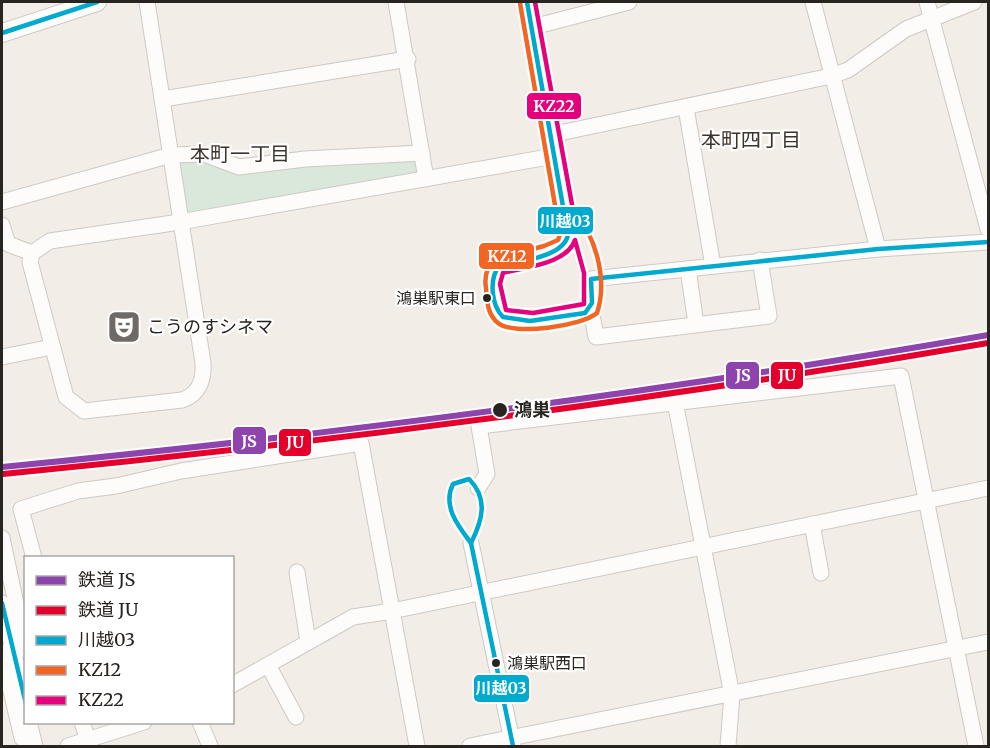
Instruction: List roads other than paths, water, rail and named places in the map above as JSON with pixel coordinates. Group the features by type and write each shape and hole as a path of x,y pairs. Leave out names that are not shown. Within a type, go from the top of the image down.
{"main road":[{"path":"2,33 72,5 97,2"},
{"path":"527,2 566,213"}],"street":[{"path":"147,2 180,222 203,363 201,383 194,393 182,400 84,411 66,397 30,262 32,253 50,241 180,222 554,156"},
{"path":"396,2 408,59 426,179"},
{"path":"533,27 629,2"},
{"path":"813,2 878,249"},
{"path":"927,2 988,229"},
{"path":"551,137 564,132 831,76 848,70 906,28 974,2"},
{"path":"163,99 408,59"},
{"path":"686,108 713,266"},
{"path":"2,202 171,155 204,154 239,167 305,159 422,153"},
{"path":"2,225 8,244 32,253"},
{"path":"591,279 878,249 988,242"},
{"path":"591,309 597,337 769,316 760,260"},
{"path":"688,269 696,324"},
{"path":"2,357 52,346"},
{"path":"478,488 487,474 480,426 901,376 928,500 976,747"},
{"path":"675,402 732,695 728,747"},
{"path":"33,556 21,509 78,491 116,486 182,471 361,443 417,747"},
{"path":"234,684 353,616 392,611 988,488"},
{"path":"813,524 821,573"},
{"path":"2,538 24,641"},
{"path":"471,543 512,743"},
{"path":"297,573 308,642"},
{"path":"2,603 13,704"},
{"path":"470,747 512,743 988,642"},
{"path":"2,652 22,738 32,738 39,733 41,724"},
{"path":"268,665 296,717"},
{"path":"82,724 89,744"},
{"path":"68,747 89,744 141,724"},
{"path":"200,724 210,747"}],"rail line":[{"name":"JS","path":"2,467 249,441 496,410 743,375 988,335"},
{"name":"JU","path":"3,474 250,448 497,418 743,383 988,343"}],"place":[{"name":"鴻巣駅東口","path":"487,298"},
{"name":"こうのすシネマ","path":"124,327"},
{"name":"鴻巣","path":"500,410"},
{"name":"鴻巣駅西口","path":"496,663"}],"district":[{"name":"本町四丁目","path":"751,140"},
{"name":"本町一丁目","path":"240,154"}]}
